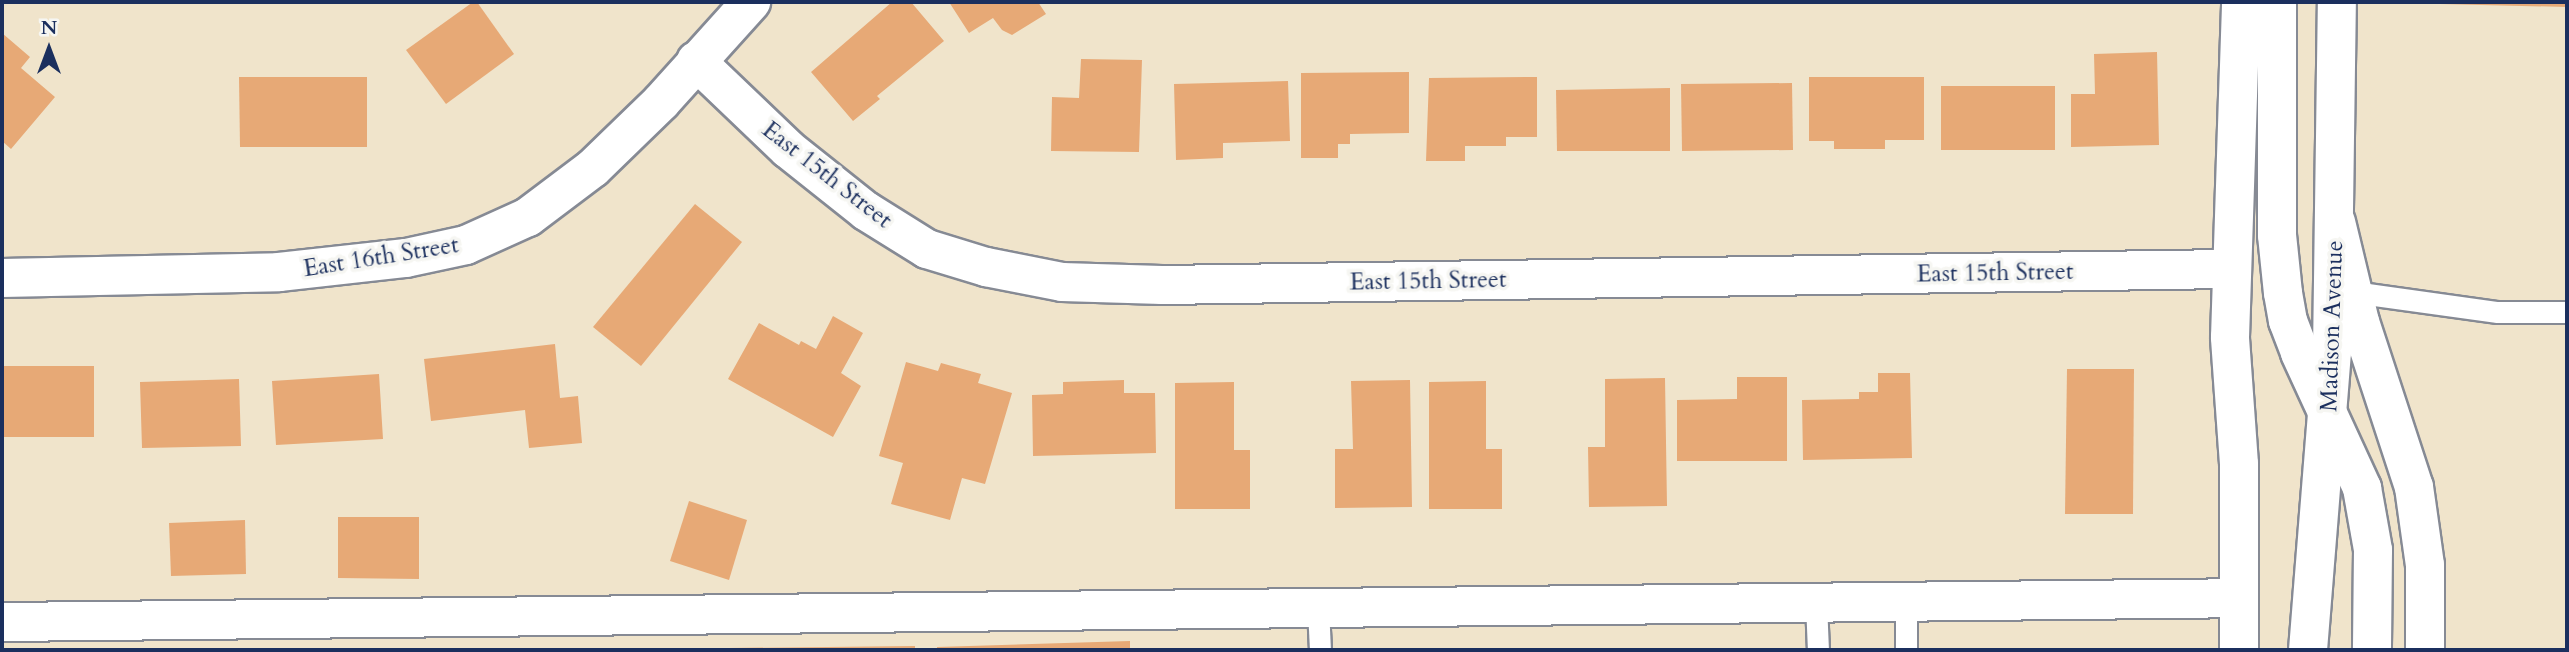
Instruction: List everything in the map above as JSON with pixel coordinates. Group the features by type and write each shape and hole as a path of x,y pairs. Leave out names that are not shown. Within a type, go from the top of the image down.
{"main road":[{"name":"East 16th Street","path":"2,278 279,272 405,258 466,245 528,217 593,168 661,102 751,2"},
{"path":"2239,650 2239,464 2230,337 2242,2"},
{"path":"2277,2 2277,235 2283,293 2296,342 2362,488 2373,550 2372,650"},
{"name":"Madison Avenue","path":"2308,650 2328,416 2336,222 2337,2"},
{"name":"East 15th Street","path":"696,61 788,149 866,211 927,249 986,267 1062,282 1162,285 2231,269"},
{"path":"2336,222 2353,292 2417,500 2425,565 2425,650"},
{"path":"2,622 2239,598"}],"lane":[{"path":"2353,292 2498,312 2567,312"},
{"path":"1906,601 1906,650"},
{"path":"1816,603 1818,650"},
{"path":"1318,608 1320,650"}],"building":[{"path":"473,2 477,2 514,54 446,104 406,50"},
{"path":"892,2 911,2 944,41 877,96 880,99 853,121 811,72"},
{"path":"949,2 1038,2 1046,14 1012,35 1002,30 993,18 969,33"},
{"path":"2567,2 2567,7 2440,4"},
{"path":"2,33 30,57 21,68 55,97 11,149 2,141"},
{"path":"2157,52 2159,145 2071,147 2071,94 2095,94 2094,54"},
{"path":"1081,59 1142,60 1139,152 1051,151 1052,97 1079,98"},
{"path":"1409,72 1409,133 1350,134 1350,144 1338,144 1338,158 1301,158 1301,73"},
{"path":"239,77 367,77 367,147 240,147"},
{"path":"1537,77 1537,137 1506,137 1506,146 1465,146 1465,161 1426,161 1429,78"},
{"path":"1809,77 1924,77 1924,140 1885,140 1885,149 1834,149 1834,141 1809,141"},
{"path":"1288,81 1290,141 1223,143 1223,158 1176,160 1174,84"},
{"path":"1792,83 1793,150 1682,151 1681,84"},
{"path":"1941,86 2055,86 2055,150 1941,150"},
{"path":"1670,88 1670,151 1557,151 1556,90"},
{"path":"695,204 742,242 641,366 593,327"},
{"path":"833,316 863,333 841,373 861,386 833,437 728,379 759,323 799,345 801,341 816,349"},
{"path":"555,344 560,398 578,396 582,443 529,448 525,410 431,421 424,359"},
{"path":"906,362 938,371 941,363 981,374 978,383 1012,393 985,484 962,478 950,520 891,504 903,463 879,456"},
{"path":"2,366 94,366 94,437 2,437"},
{"path":"2067,369 2134,369 2133,514 2065,514"},
{"path":"1878,373 1910,373 1912,458 1803,460 1802,400 1859,399 1859,392 1878,392"},
{"path":"379,374 383,439 276,445 272,381"},
{"path":"1737,377 1787,377 1787,461 1677,461 1677,400 1737,399"},
{"path":"1665,378 1667,506 1589,507 1588,447 1605,447 1605,379"},
{"path":"239,379 241,446 142,448 140,382"},
{"path":"1124,380 1124,393 1155,393 1156,453 1033,456 1032,395 1063,394 1063,382"},
{"path":"1410,380 1412,507 1335,508 1335,449 1353,449 1351,381"},
{"path":"1486,381 1486,449 1502,449 1502,509 1429,509 1429,382"},
{"path":"1234,382 1234,450 1250,450 1250,509 1175,509 1175,383"},
{"path":"689,501 747,520 729,580 670,561"},
{"path":"338,517 419,517 419,579 338,578"},
{"path":"245,520 246,574 171,576 169,523"},
{"path":"1130,641 1130,650 937,650 937,647"},
{"path":"915,646 915,650 728,650 728,648"}]}
